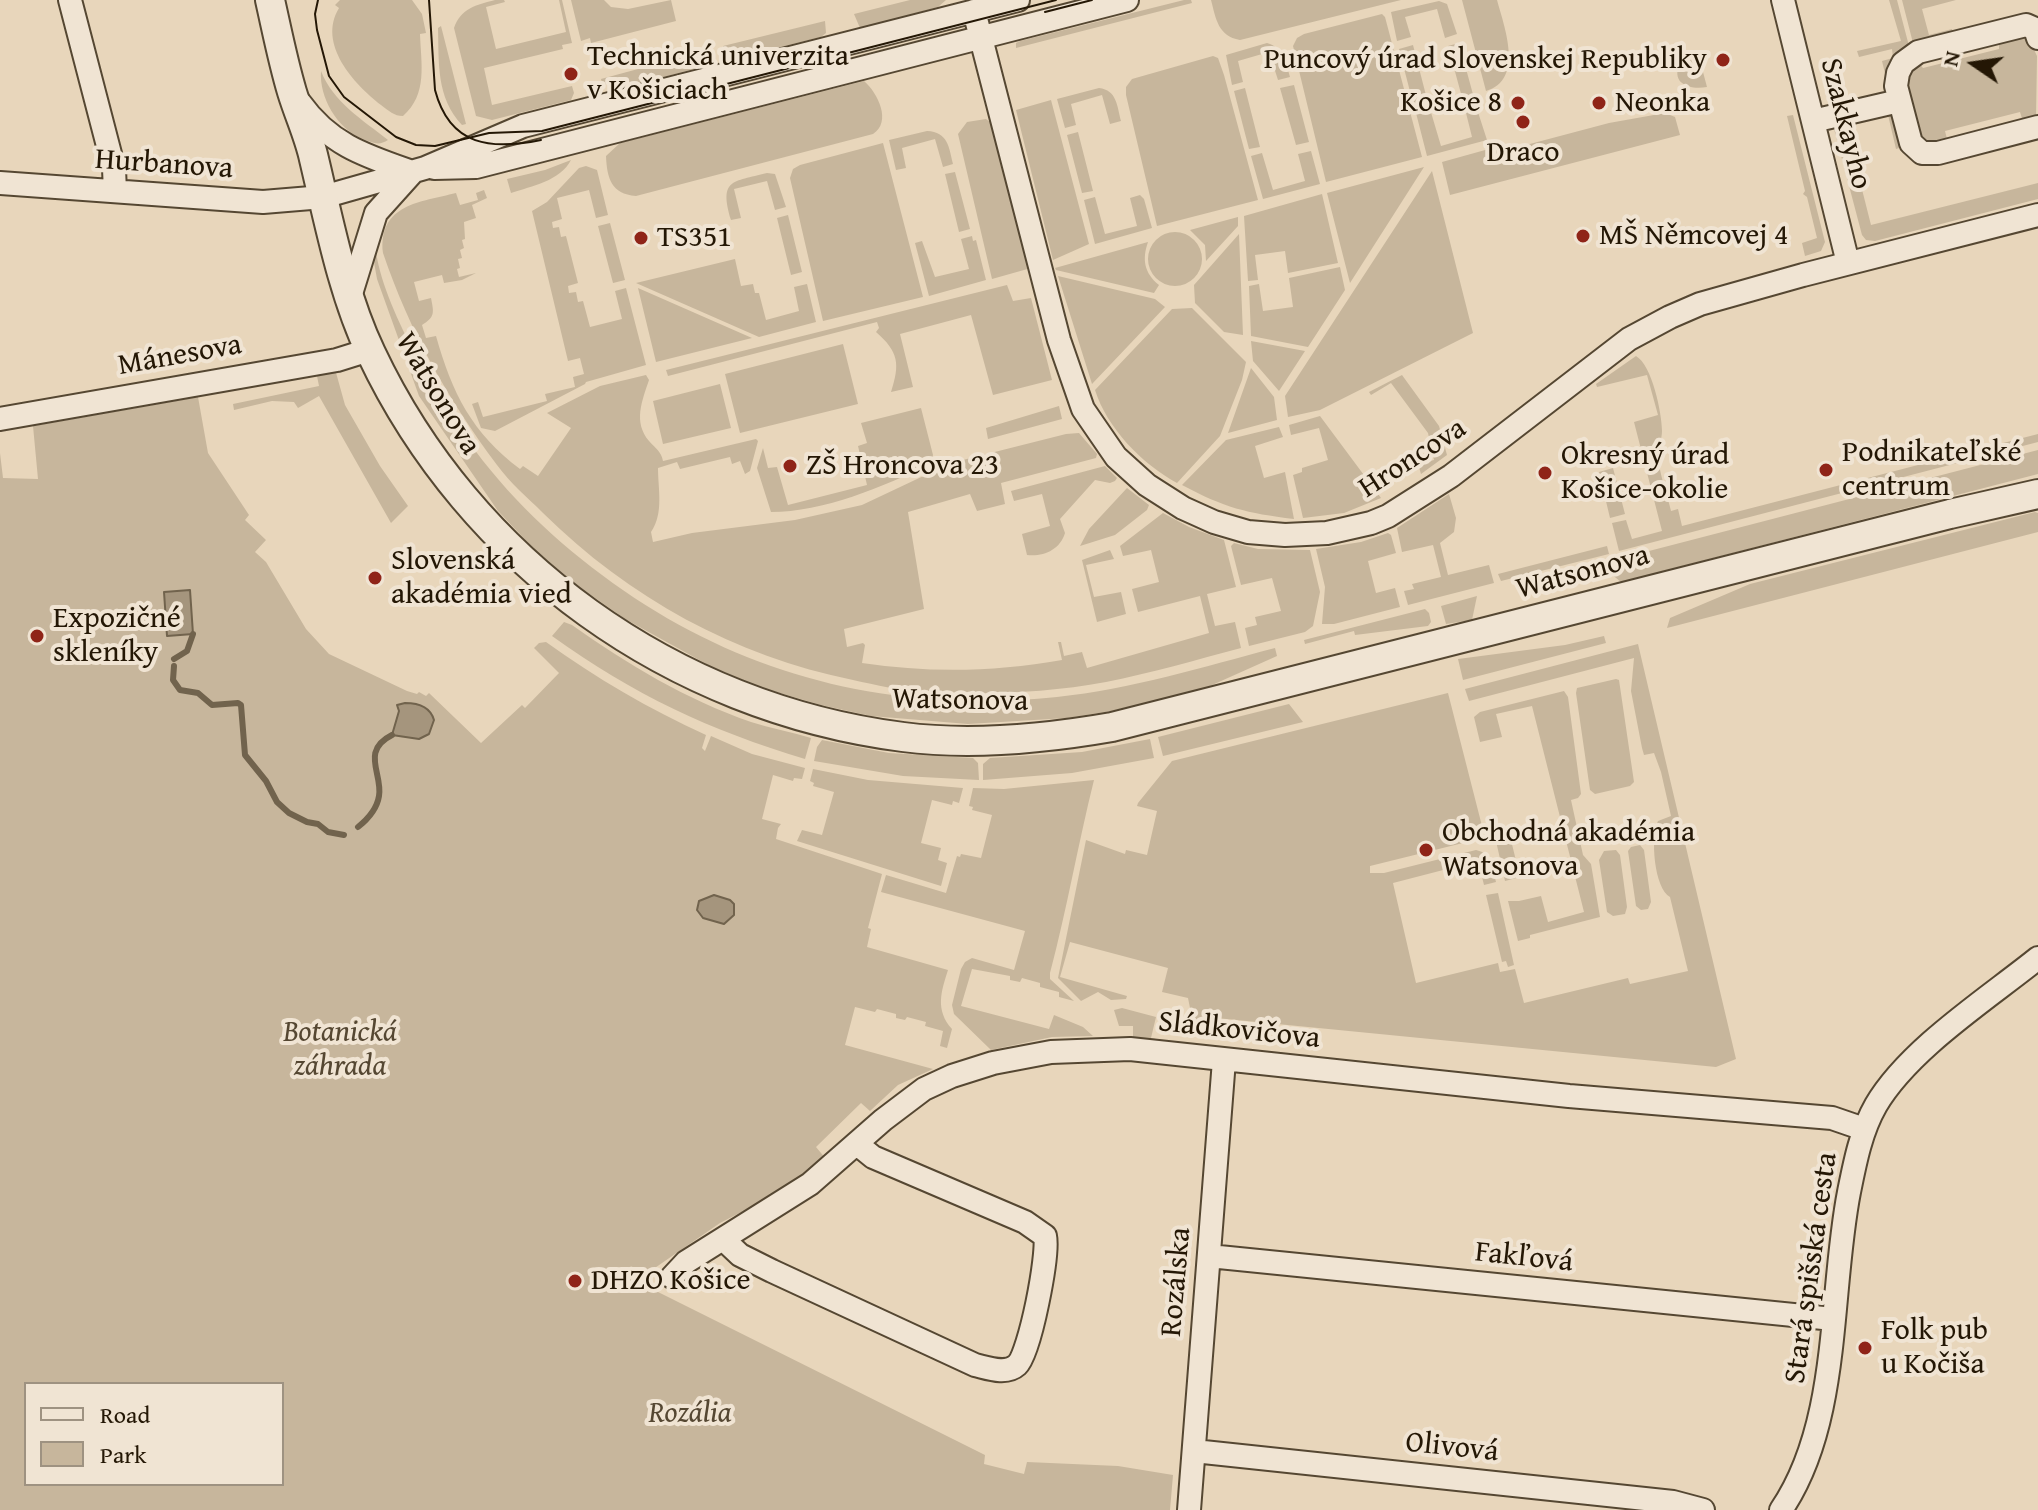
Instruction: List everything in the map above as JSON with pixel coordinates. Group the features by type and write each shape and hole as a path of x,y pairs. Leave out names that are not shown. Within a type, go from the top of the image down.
{"street":[{"path":"70,0 114,169 115,191"},
{"name":"Watsonova","path":"270,0 292,92 313,154 350,297 369,350 404,417 450,482 478,516 545,581 653,656 752,701 837,726 933,740 1047,737 1144,721 2038,494"},
{"path":"350,297 376,213 418,170 531,124 1018,0"},
{"path":"292,92 308,114 343,145 363,155 418,170 476,167 1127,0"},
{"name":"Szakkayho","path":"1783,0 1848,263"},
{"name":"Hroncova","path":"974,11 1059,340 1083,409 1116,457 1147,485 1197,514 1248,532 1285,535 1327,533 1388,516 1451,476 1566,386 1648,328 1700,304 2038,215"},
{"path":"2038,38 2033,27 2026,25 1913,53 1903,63 1896,86 1911,143 1922,153 1938,153 2038,127"},
{"path":"1813,121 1899,101"},
{"name":"Hurbanova","path":"0,183 263,202 323,197 418,170"},
{"name":"Mánesova","path":"0,419 337,360 369,350"},
{"name":"Stará spišská cesta","path":"1781,1510 1798,1481 1817,1430 1827,1375 1845,1213 1864,1129 1886,1090 1917,1056 2038,958"},
{"name":"Sládkovičova","path":"672,1277 686,1262 810,1184 893,1111 924,1089 952,1076 1005,1060 1051,1052 1130,1049 1569,1096 1832,1118 1864,1129"},
{"name":"Rozálska","path":"1189,1510 1224,1060"},
{"path":"723,1239 740,1255 975,1365 1002,1371 1016,1366 1025,1353 1032,1323 1046,1258 1045,1236 1033,1226 873,1157 857,1144"},
{"name":"Fakľová","path":"1209,1256 1833,1319"},
{"name":"Olivová","path":"1194,1451 1673,1502 1703,1510"}],"green space":[{"path":"340,0 412,0 422,14 426,33 420,34 420,88 403,116 392,113 371,96 342,62 332,35 339,8 335,5"},
{"path":"495,0 505,2 486,7 496,49 566,32 559,0 562,0 572,43 562,45 563,49 484,68 492,105 572,86 574,93 571,100 492,120 476,116 454,28 465,12"},
{"path":"571,0 604,0 611,7 628,9 671,0 676,21 591,43 590,38 581,41"},
{"path":"910,0 946,0 938,7 860,28 854,14"},
{"path":"1191,0 1192,3 1016,48 1016,43 1020,41"},
{"path":"1211,0 1401,0 1240,40 1222,31"},
{"path":"1462,0 1497,0 1504,24 1509,51 1505,76 1498,85 1486,91"},
{"path":"1889,0 1897,0 1909,46 1888,86 1882,61 1893,58 1892,49 1859,57 1857,51 1901,41"},
{"path":"1902,0 1956,0 1922,9 1929,35 1952,29 1954,38 1914,47"},
{"path":"1439,1 1447,4 1457,34 1445,38 1437,9 1405,17 1411,37 1397,41 1391,12"},
{"path":"1382,14 1422,157 1326,182 1293,46 1297,38 1304,34"},
{"path":"825,21 826,33 821,37 732,59 725,54 723,46"},
{"path":"441,26 466,124 462,125 443,91 438,28"},
{"path":"2015,34 2028,37 2037,56 2036,120 2025,128 2020,112 1945,131 1949,147 1920,147 1902,87 1915,58 1923,68 1999,49 1999,37"},
{"path":"1267,43 1281,52 1290,77 1278,80 1269,52 1238,61 1243,82 1232,85 1226,55"},
{"path":"1459,43 1474,98 1463,101 1448,46"},
{"path":"1413,45 1428,103 1414,107 1399,49"},
{"path":"701,52 703,61 698,68 618,89 602,83 601,79"},
{"path":"1213,56 1218,58 1224,75 1258,200 1157,226 1126,87 1132,79"},
{"path":"1699,57 1707,87 1683,84 1678,76 1680,63"},
{"path":"321,71 341,101 388,140 373,143 345,128 327,101"},
{"path":"864,81 881,108 882,122 873,134 636,196 621,192 609,178 606,156 620,143"},
{"path":"1294,85 1309,142 1296,145 1280,88"},
{"path":"1099,88 1113,95 1121,121 1110,124 1102,95 1071,104 1076,125 1065,128 1057,99"},
{"path":"1245,88 1260,147 1249,149 1234,91"},
{"path":"1051,100 1089,244 1053,260 1016,110"},
{"path":"1476,106 1487,140 1427,156 1416,113 1430,109 1441,146 1472,137 1465,109"},
{"path":"1895,112 1906,146 1896,149 1888,115 1846,126 1871,225 2038,183 2038,199 1875,241 1866,240 1862,235 1833,125"},
{"path":"1665,113 1675,117 1680,135 1450,195 1442,162 1496,147 1511,149 1609,123"},
{"path":"1793,115 1825,242 1821,251 1805,256 1802,243 1817,238 1807,197 1803,194 1805,191 1787,116"},
{"path":"986,119 994,125 1031,268 992,279 958,134 967,122"},
{"path":"927,131 943,137 949,146 953,164 943,167 935,139 902,148 906,168 896,170 889,140"},
{"path":"1078,132 1093,191 1082,193 1067,135"},
{"path":"883,143 923,297 823,321 790,178 793,169"},
{"path":"1311,151 1320,184 1263,199 1251,156 1262,153 1273,190 1305,181 1298,154"},
{"path":"571,160 553,178 511,193 507,179"},
{"path":"586,166 597,170 608,215 596,218 589,190 557,198 562,219 552,222 553,228 559,227 561,237 566,236 578,283 568,286 569,293 576,292 578,302 583,301 590,327 622,319 615,291 626,288 646,365 586,382 495,431 481,428 472,404 478,402 483,417 547,401 545,394 575,387 573,377 584,374 580,358 568,361 532,211 547,202 579,168"},
{"path":"1424,167 1350,283 1327,193"},
{"path":"1432,171 1473,333 1320,410 1288,417 1285,396"},
{"path":"955,172 970,229 959,232 945,174"},
{"path":"767,173 775,174 786,207 775,210 767,181 734,189 741,218 731,220 727,197 731,184"},
{"path":"484,190 487,198 472,205 476,218 464,222 464,248 460,250 462,258 458,259 460,268 457,269 459,277 476,273 462,280 444,283 442,275 414,282 419,301 431,298 433,307 429,320 422,325 426,338 436,336 449,376 466,410 489,441 520,469 523,466 538,476 571,428 547,413 600,386 646,375 649,380 640,411 641,426 663,461 758,441 750,471 745,474 740,461 732,464 730,457 680,469 677,462 658,468 659,509 651,532 653,542 692,533 795,520 862,505 951,463 1079,433 1097,454 1096,458 1001,483 1005,504 977,511 970,494 908,512 924,609 844,629 847,647 865,645 862,663 962,670 1062,660 1058,642 1061,642 1064,656 1082,652 1087,668 1209,633 1200,596 1138,612 1132,589 1159,582 1151,550 1123,556 1120,546 1163,513 1224,540 1236,587 1207,594 1215,626 1235,622 1241,648 1140,675 1084,686 992,693 915,691 853,680 767,656 726,639 648,597 576,544 502,472 431,364 405,310 383,253 387,224 404,208 416,203 456,193 460,205 478,200 476,193"},
{"path":"1322,194 1338,263 1288,273 1285,251 1255,255 1258,280 1248,281 1244,216"},
{"path":"1140,195 1152,228 1095,244 1084,200 1095,197 1105,234 1137,226 1130,198"},
{"path":"788,215 802,272 791,275 777,218"},
{"path":"1238,217 1238,226 1206,261 1205,245 1190,230"},
{"path":"610,223 625,280 613,283 598,226"},
{"path":"1175,232 1194,240 1202,259 1194,278 1175,286 1156,278 1148,259 1156,240"},
{"path":"1239,234 1243,335 1224,332 1195,303 1194,285"},
{"path":"972,236 973,241 976,240 986,280 929,296 915,243 922,241 935,277 969,269 961,239"},
{"path":"375,238 384,284 406,336 448,410 490,470 543,526 602,575 653,610 707,639 761,662 818,680 875,692 934,699 995,701 1057,697 1140,683 1275,648 1277,656 1201,690 1111,711 1067,718 968,724 871,716 821,705 759,687 712,667 625,619 578,586 533,548 498,511 419,396 377,279 372,251"},
{"path":"1148,242 1146,265 1150,276 1159,285 1154,293 1055,268"},
{"path":"735,259 741,286 753,284 755,293 759,293 766,320 799,311 794,287 807,284 816,322 759,337 636,283"},
{"path":"1340,267 1345,290 1308,347 1251,336 1249,286 1259,284 1263,311 1293,307 1289,278"},
{"path":"1058,276 1155,299 1165,307 1092,384"},
{"path":"1007,285 1013,301 1031,298 1052,380 993,395 971,315 900,334 913,387 891,392 896,359 876,332 879,328 877,322 668,376 666,370"},
{"path":"638,288 752,338 656,362"},
{"path":"1192,308 1246,362 1220,436 1177,483 1151,466 1127,444 1108,418 1095,390 1172,309"},
{"path":"1251,341 1305,351 1279,391 1253,361"},
{"path":"843,344 858,404 740,433 725,374"},
{"path":"1636,356 1647,369 1655,390 1662,423 1658,456 1660,469 1671,511 1678,509 1682,526 2038,434 2038,442 1619,551 1612,523 1626,520 1632,539 1662,531 1634,422 1658,415 1647,375 1597,387 1596,384"},
{"path":"1251,368 1274,397 1277,420 1228,433"},
{"path":"335,369 345,405 380,466 408,506 391,523 319,396 298,408 294,402 272,401 234,410 233,404 319,386 316,371"},
{"path":"1402,375 1439,426 1447,455 1421,474 1418,464 1434,460 1428,433 1391,383 1371,395 1369,392"},
{"path":"720,384 731,428 663,444 653,401"},
{"name":"Botanická záhrada","path":"198,397 208,453 249,515 245,520 266,540 255,552 266,562 306,629 329,654 407,691 426,696 429,693 481,743 522,705 525,708 559,673 534,648 546,642 623,692 706,735 702,748 705,751 711,736 752,754 805,768 802,779 794,778 793,781 773,775 762,819 781,824 776,839 882,874 868,928 871,929 867,947 948,970 941,1001 943,1015 952,1029 947,1048 940,1046 943,1031 925,1026 926,1022 907,1017 905,1020 896,1018 896,1014 877,1009 875,1012 855,1007 845,1045 933,1069 898,1085 870,1111 861,1103 816,1147 826,1159 798,1183 720,1223 649,1272 648,1287 985,1455 984,1464 1024,1474 1027,1462 1118,1466 1173,1475 1170,1510 0,1510 0,453 3,478 38,479 33,426"},
{"path":"1059,406 1062,419 988,439 986,428"},
{"path":"921,408 933,455 930,464 832,503 771,512 757,468 763,448 768,468 777,467 788,505 867,485 858,446 867,443 861,423"},
{"path":"1320,416 1381,498 1344,513 1303,518 1293,475 1302,472 1302,468 1328,460 1319,428 1291,435 1289,425"},
{"path":"1279,427 1283,437 1255,446 1264,478 1285,472 1294,519 1236,508 1182,485 1226,440"},
{"path":"2038,450 2038,474 1621,582 1599,564"},
{"path":"1105,466 1117,478 1115,481 1095,480 1060,519 1065,533 1059,544 1045,553 1027,555 1022,534 1050,526 1042,494 1014,501 1011,491"},
{"path":"1613,468 1625,514 1610,518 1599,472"},
{"path":"1127,488 1149,505 1147,510 1115,535 1080,546 1089,529"},
{"path":"1449,494 1456,518 1454,532 1440,543 1448,575 1489,565 1494,583 1408,605 1404,591 1414,589 1412,584 1441,577 1433,545 1402,552 1397,528"},
{"path":"2038,513 2038,532 1667,628 1670,618 1750,584"},
{"path":"1388,533 1396,553 1368,561 1376,593 1395,588 1400,607 1334,624 1322,624 1325,587 1316,549 1361,542"},
{"path":"1234,543 1258,549 1310,550 1320,592 1313,626 1305,632 1249,646 1245,628 1257,625 1255,617 1281,611 1272,578 1241,585 1231,546"},
{"path":"1607,546 1609,554 1501,581 1498,574"},
{"path":"1110,550 1114,559 1086,565 1094,597 1121,592 1126,614 1097,622 1082,560"},
{"path":"1477,596 1472,620 1446,624 1441,606"},
{"path":"1425,609 1431,622 1428,626 1355,635 1354,631 1305,644 1304,640"},
{"path":"564,622 636,667 704,703 751,722 811,738 805,759 704,723 613,676 552,636"},
{"path":"1604,636 1606,643 1463,680 1458,659 1565,645"},
{"name":"Obchodná akadémia Watsonova","path":"1638,644 1736,1059 1716,1067 1206,1017 1204,1034 1195,1033 1188,998 1162,992 1168,968 1070,942 1060,977 1127,996 1126,999 1111,1000 1098,992 1081,1001 1058,978 1086,840 1125,854 1126,850 1147,855 1157,811 1137,806 1172,761 1448,693 1482,826 1481,835 1475,840 1370,866 1370,873 1384,873 1476,850 1490,858 1496,882 1484,885 1478,861 1393,883 1416,983 1498,963 1500,972 1515,969 1524,1003 1628,978 1630,984 1688,971 1670,897 1660,884 1655,862 1654,838 1658,821 1671,816 1654,753 1644,755 1642,748 1631,691 1634,658 1469,701 1465,689"},
{"path":"1619,680 1634,782 1630,786 1595,794 1590,790 1576,693 1577,688"},
{"path":"1564,691 1568,697 1581,794 1571,800 1583,855 1591,864 1600,917 1518,941 1508,901 1541,896 1548,922 1584,912 1532,706 1496,714 1502,737 1480,742 1474,717 1480,712"},
{"path":"1289,704 1303,722 1163,756 1158,737"},
{"path":"1150,739 1154,758 1072,773 983,780 983,764 990,758 1082,752"},
{"path":"822,740 889,753 973,758 978,763 979,780 903,776 814,761"},
{"path":"813,769 868,780 963,788 959,803 953,801 952,805 932,800 921,843 941,848 938,860 947,863 941,886 797,841 802,830 822,835 834,792 813,786 814,783 810,781"},
{"path":"1094,780 1050,973 1050,979 1074,1001 1059,997 1059,992 1040,987 1040,983 1022,978 1020,982 1010,980 1010,976 972,969 961,1006 1049,1029 1054,1015 1083,1027 1093,1036 1052,1037 991,1050 954,1014 952,1005 961,969 972,958 1014,970 1025,931 881,892 886,875 946,893 957,856 981,858 992,815 972,810 973,807 969,806 973,788 1004,789"},
{"path":"1509,832 1520,877 1505,881 1496,841 1497,835"},
{"path":"1640,845 1644,850 1651,902 1648,909 1641,910 1636,906 1628,851"},
{"path":"1616,850 1620,855 1627,907 1625,914 1613,916 1607,912 1599,860 1604,851"},
{"path":"1498,893 1514,965 1508,967 1506,961 1502,962 1486,895"},
{"path":"1122,1008 1156,1017 1151,1038 1166,1041 1163,1044 1133,1040 1133,1026 1119,1026 1114,1010"}],"shaded area":[{"path":"190,590 193,634 167,636 164,592"},
{"path":"405,703 430,711 434,720 429,734 419,739 392,735 399,711 397,705"},
{"path":"714,895 734,904 734,915 724,924 703,918 697,910 699,901"}],"waterway":[{"path":"174,659 187,651 193,634"},
{"path":"174,666 173,680 180,690 198,693 212,705 241,705 245,755 266,781 277,802 289,813 307,822 318,824 328,832 344,835"},
{"path":"358,827 372,813 378,801 375,756 382,741 392,735"}],"tram line":[{"path":"318,0 315,14 317,30 329,76 344,97 396,137 416,145 435,146 489,133 542,131 1056,0"},
{"path":"429,0 435,90 451,123 462,134 490,144 541,140"},
{"path":"1045,12 1092,0"}],"place":[{"name":"Puncový úrad Slovenskej Republiky","path":"1723,60"},
{"name":"Technická univerzita v Košiciach","path":"571,74"},
{"name":"Košice 8","path":"1518,103"},
{"name":"Neonka","path":"1599,103"},
{"name":"Draco","path":"1523,122"},
{"name":"MŠ Němcovej 4","path":"1583,236"},
{"name":"TS351","path":"641,238"},
{"name":"ZŠ Hroncova 23","path":"790,466"},
{"name":"Podnikateľské centrum","path":"1826,470"},
{"name":"Okresný úrad Košice-okolie","path":"1545,473"},
{"name":"Slovenská akadémia vied","path":"375,578"},
{"name":"Expozičné skleníky","path":"37,636"},
{"name":"Obchodná akadémia Watsonova","path":"1426,850"},
{"name":"DHZO Košice","path":"575,1281"},
{"name":"Folk pub u Kočiša","path":"1865,1348"}],"park label":[{"name":"Rozália","path":"690,1414"}]}
